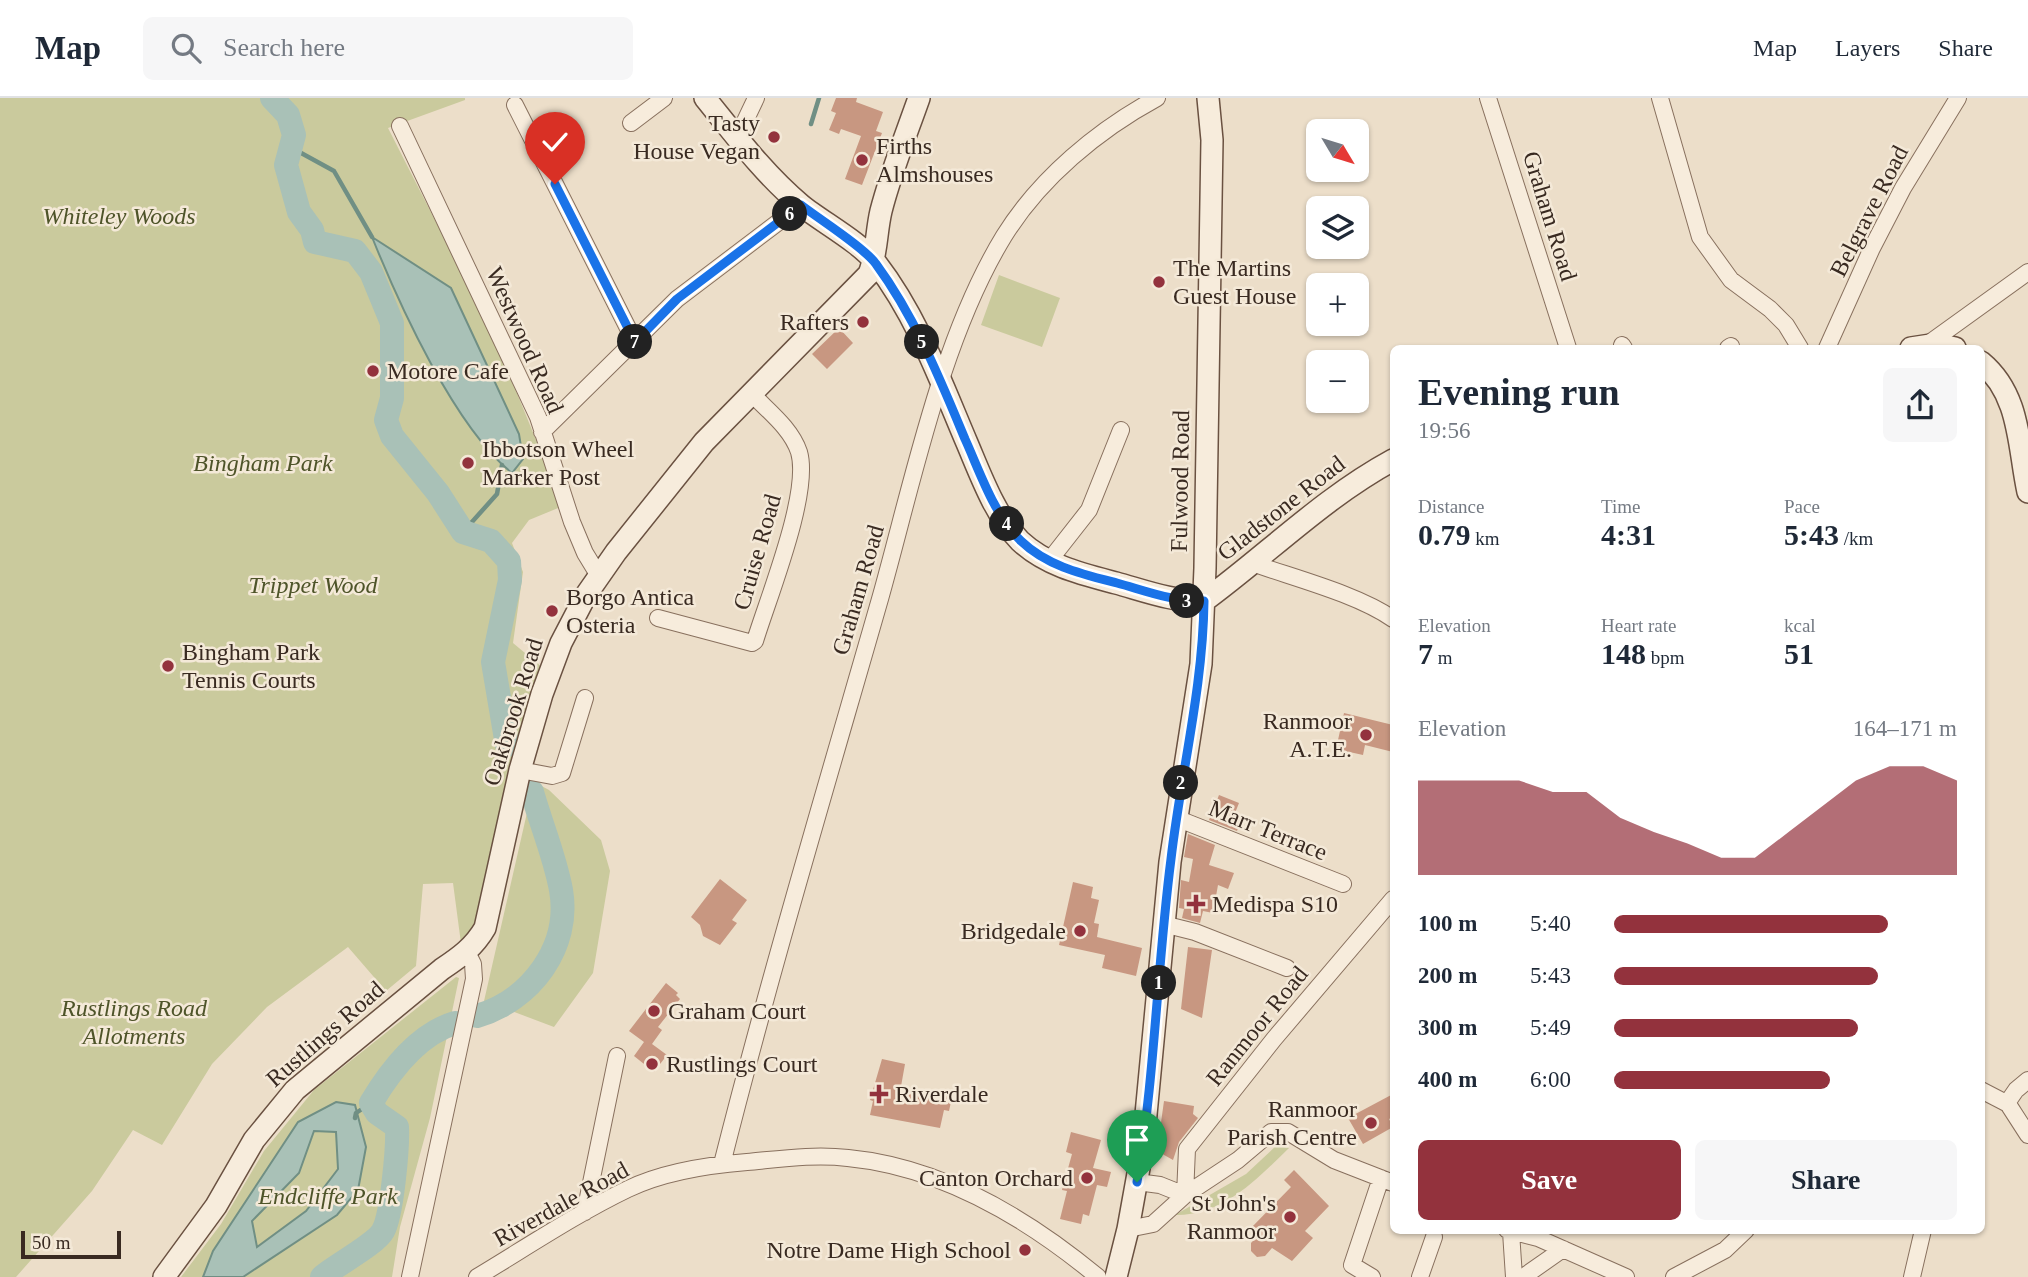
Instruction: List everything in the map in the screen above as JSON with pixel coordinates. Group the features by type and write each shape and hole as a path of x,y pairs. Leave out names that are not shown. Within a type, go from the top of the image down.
{"street":[{"path":"631,123 664,98"},
{"path":"705,98 737,138 801,205 874,261 896,293 941,382 1005,522 1020,540 1049,561 1072,571 1184,601 1204,601"},
{"path":"737,138 756,98"},
{"path":"874,261 881,212 919,98"},
{"name":"Graham Road","path":"722,1164 764,1004 941,382 966,310 1006,232 1029,203 1076,154 1105,130 1157,98"},
{"name":"Fulwood Road","path":"1116,1277 1137,1182 1154,1049 1163,924 1176,818 1201,664 1212,140 1208,98"},
{"name":"Graham Road","path":"1488,98 1567,345"},
{"path":"1660,98 1700,237 1731,280 1770,309 1786,326 1798,345"},
{"name":"Belgrave Road","path":"1828,345 1872,248 1903,188 1958,98"},
{"path":"515,105 641,336"},
{"name":"Westwood Road","path":"400,126 538,417 572,522 585,554 599,576"},
{"path":"541,432 677,299 801,205"},
{"name":"Oakbrook Road","path":"467,952 485,928 520,769 561,643 599,576 704,442 862,284 874,261"},
{"path":"1921,345 2028,272"},
{"path":"1985,367 2002,387 2012,408 2025,452 2028,492"},
{"name":"Cruise Road","path":"659,618 752,643 755,641 787,540 802,472 798,451 788,431 751,393"},
{"path":"1049,561 1089,510 1121,430"},
{"name":"Gladstone Road","path":"1204,601 1320,506 1390,462"},
{"path":"1252,563 1351,599 1390,617"},
{"path":"520,769 552,776 562,773 586,698"},
{"name":"Marr Terrace","path":"1176,818 1343,884"},
{"name":"Ranmoor Road","path":"1185,1195 1187,1149 1274,1039 1390,903"},
{"path":"1163,924 1195,932 1287,968"},
{"path":"410,1277 474,979 473,964 467,952"},
{"name":"Rustlings Road","path":"164,1277 216,1206 254,1140 295,1090 442,969 467,952"},
{"path":"585,1212 617,1056"},
{"path":"2007,1103 2016,1090 2028,1080"},
{"path":"1985,1092 2007,1103 2028,1135"},
{"path":"1128,1230 1153,1224 1185,1195 1238,1160 1271,1132 1278,1130 1288,1132 1334,1160 1387,1181 1352,1265 1372,1277"},
{"name":"Riverdale Road","path":"477,1277 630,1188 722,1164 796,1157 847,1158 923,1175 1008,1212 1046,1235 1098,1277"},
{"path":"1137,1182 1160,1185 1185,1195"},
{"path":"1509,1234 1514,1277"},
{"path":"1521,1234 1538,1238 1626,1277"},
{"path":"1674,1277 1725,1250 1741,1234"},
{"path":"1912,1277 1922,1234"},
{"path":"1420,1277 1434,1237"},
{"path":"1523,1277 1563,1249"}],"green space":[{"name":"Bingham Park","path":"0,98 465,98 388,128 492,332 563,506 529,520 512,543 523,572 513,643 543,668 481,928 462,951 453,883 423,884 416,966 386,991 348,947 267,1007 212,1064 162,1145 133,1130 92,1191 16,1277 0,1277"},
{"path":"999,275 1060,298 1042,347 981,325"},
{"path":"534,782 549,790 601,840 610,871 593,973 554,1027 509,1010 479,1023"},
{"name":"Endcliffe Park","path":"456,977 459,978 430,1118 400,1227 392,1277 181,1277 221,1224 264,1151 314,1090"},
{"path":"1276,1146 1289,1148 1238,1194 1209,1209 1175,1215 1246,1174"}],"shaded area":[{"path":"372,237 451,288 519,434 523,459 512,473 470,427 450,396 413,329"},
{"path":"336,1102 355,1105 366,1147 358,1190 337,1215 243,1277 203,1277 213,1251 298,1122","holes":["314,1131 336,1132 338,1169 306,1211 257,1247 252,1221 299,1173"]}],"building":[{"name":"Firths Almshouses","path":"836,98 857,98 856,102 883,112 876,131 882,133 862,185 845,179 861,136 841,129 839,134 829,130 836,113 831,111"},
{"path":"839,328 853,343 827,369 812,354"},
{"name":"Ranmoor A.T.E.","path":"1344,713 1390,724 1390,751 1365,745 1363,755 1336,749"},
{"path":"1219,795 1239,803 1235,813 1239,815 1235,823 1239,825 1237,831 1209,820"},
{"path":"1188,834 1215,845 1209,865 1234,873 1228,889 1218,885 1213,913 1203,911 1200,923 1182,918 1184,909 1179,908 1181,880 1189,882 1193,859 1184,857"},
{"path":"720,879 747,900 732,920 737,923 720,945 703,936 700,925 691,917"},
{"name":"Bridgedale","path":"1073,882 1093,887 1091,898 1099,900 1094,923 1099,924 1097,937 1142,948 1136,976 1102,968 1105,955 1059,945"},
{"path":"1188,947 1212,950 1202,1018 1181,1009"},
{"name":"Graham Court","path":"666,983 678,993 676,995 680,999 658,1027 662,1030 652,1044 667,1055 654,1072 634,1056 644,1042 629,1031"},
{"name":"Riverdale","path":"882,1059 905,1064 900,1092 926,1098 928,1092 952,1097 949,1111 944,1110 940,1128 870,1115 873,1101 870,1100"},
{"name":"Ranmoor Parish Centre","path":"1390,1096 1390,1129 1363,1144 1348,1118"},
{"path":"1164,1101 1194,1106 1193,1114 1198,1118 1179,1142 1173,1160 1157,1151"},
{"name":"Canton Orchard","path":"1071,1132 1101,1140 1093,1168 1111,1172 1107,1187 1097,1185 1089,1216 1083,1214 1081,1224 1060,1219 1067,1191 1062,1190 1072,1154 1066,1152"},
{"name":"St John's Ranmoor","path":"1294,1170 1329,1206 1305,1231 1313,1238 1292,1261 1272,1248 1265,1256 1257,1257 1251,1251 1251,1243 1258,1235 1251,1228 1291,1187 1284,1180"}],"waterway":[{"path":"272,98 288,115 294,135 286,165 299,212 312,230 315,242 355,251 371,272 392,323 392,398 386,420 392,436 438,493 463,532 491,541 509,561 510,580 493,662 507,745"},
{"path":"811,124 819,98"},
{"path":"292,148 334,171 372,237"},
{"path":"463,532 497,494 502,465"},
{"path":"477,1016 514,998 530,984 553,951 560,931 561,890 532,792"},
{"path":"322,1277 372,1242 383,1231 386,1223 394,1181 397,1127 377,1113 371,1103 406,1055 429,1036 455,1023"},
{"path":"355,1118 356,1113 371,1103"}],"place":[{"name":"Tasty House Vegan","path":"774,137"},
{"name":"Firths Almshouses","path":"862,160"},
{"name":"The Martins Guest House","path":"1159,282"},
{"name":"Rafters","path":"863,322"},
{"name":"Motore Cafe","path":"373,371"},
{"name":"Ibbotson Wheel Marker Post","path":"468,463"},
{"name":"Borgo Antica Osteria","path":"552,611"},
{"name":"Bingham Park Tennis Courts","path":"168,666"},
{"name":"Ranmoor A.T.E.","path":"1366,735"},
{"name":"Medispa S10","path":"1196,904"},
{"name":"Bridgedale","path":"1080,931"},
{"name":"Graham Court","path":"654,1011"},
{"name":"Rustlings Court","path":"652,1064"},
{"name":"Riverdale","path":"879,1094"},
{"name":"Ranmoor Parish Centre","path":"1371,1123"},
{"name":"Canton Orchard","path":"1087,1178"},
{"name":"St John's Ranmoor","path":"1290,1217"},
{"name":"Notre Dame High School","path":"1025,1250"}],"route":[{"path":"555,184 635,342 677,299 801,205 874,261 896,293 941,382 984,481 1005,522 1020,540 1037,554 1072,571 1184,601 1204,601 1201,664 1170,862 1154,1049 1137,1182"}],"park label":[{"name":"Whiteley Woods","path":"119,216"},
{"name":"Trippet Wood","path":"313,585"},
{"name":"Rustlings Road Allotments","path":"134,1022"}]}
